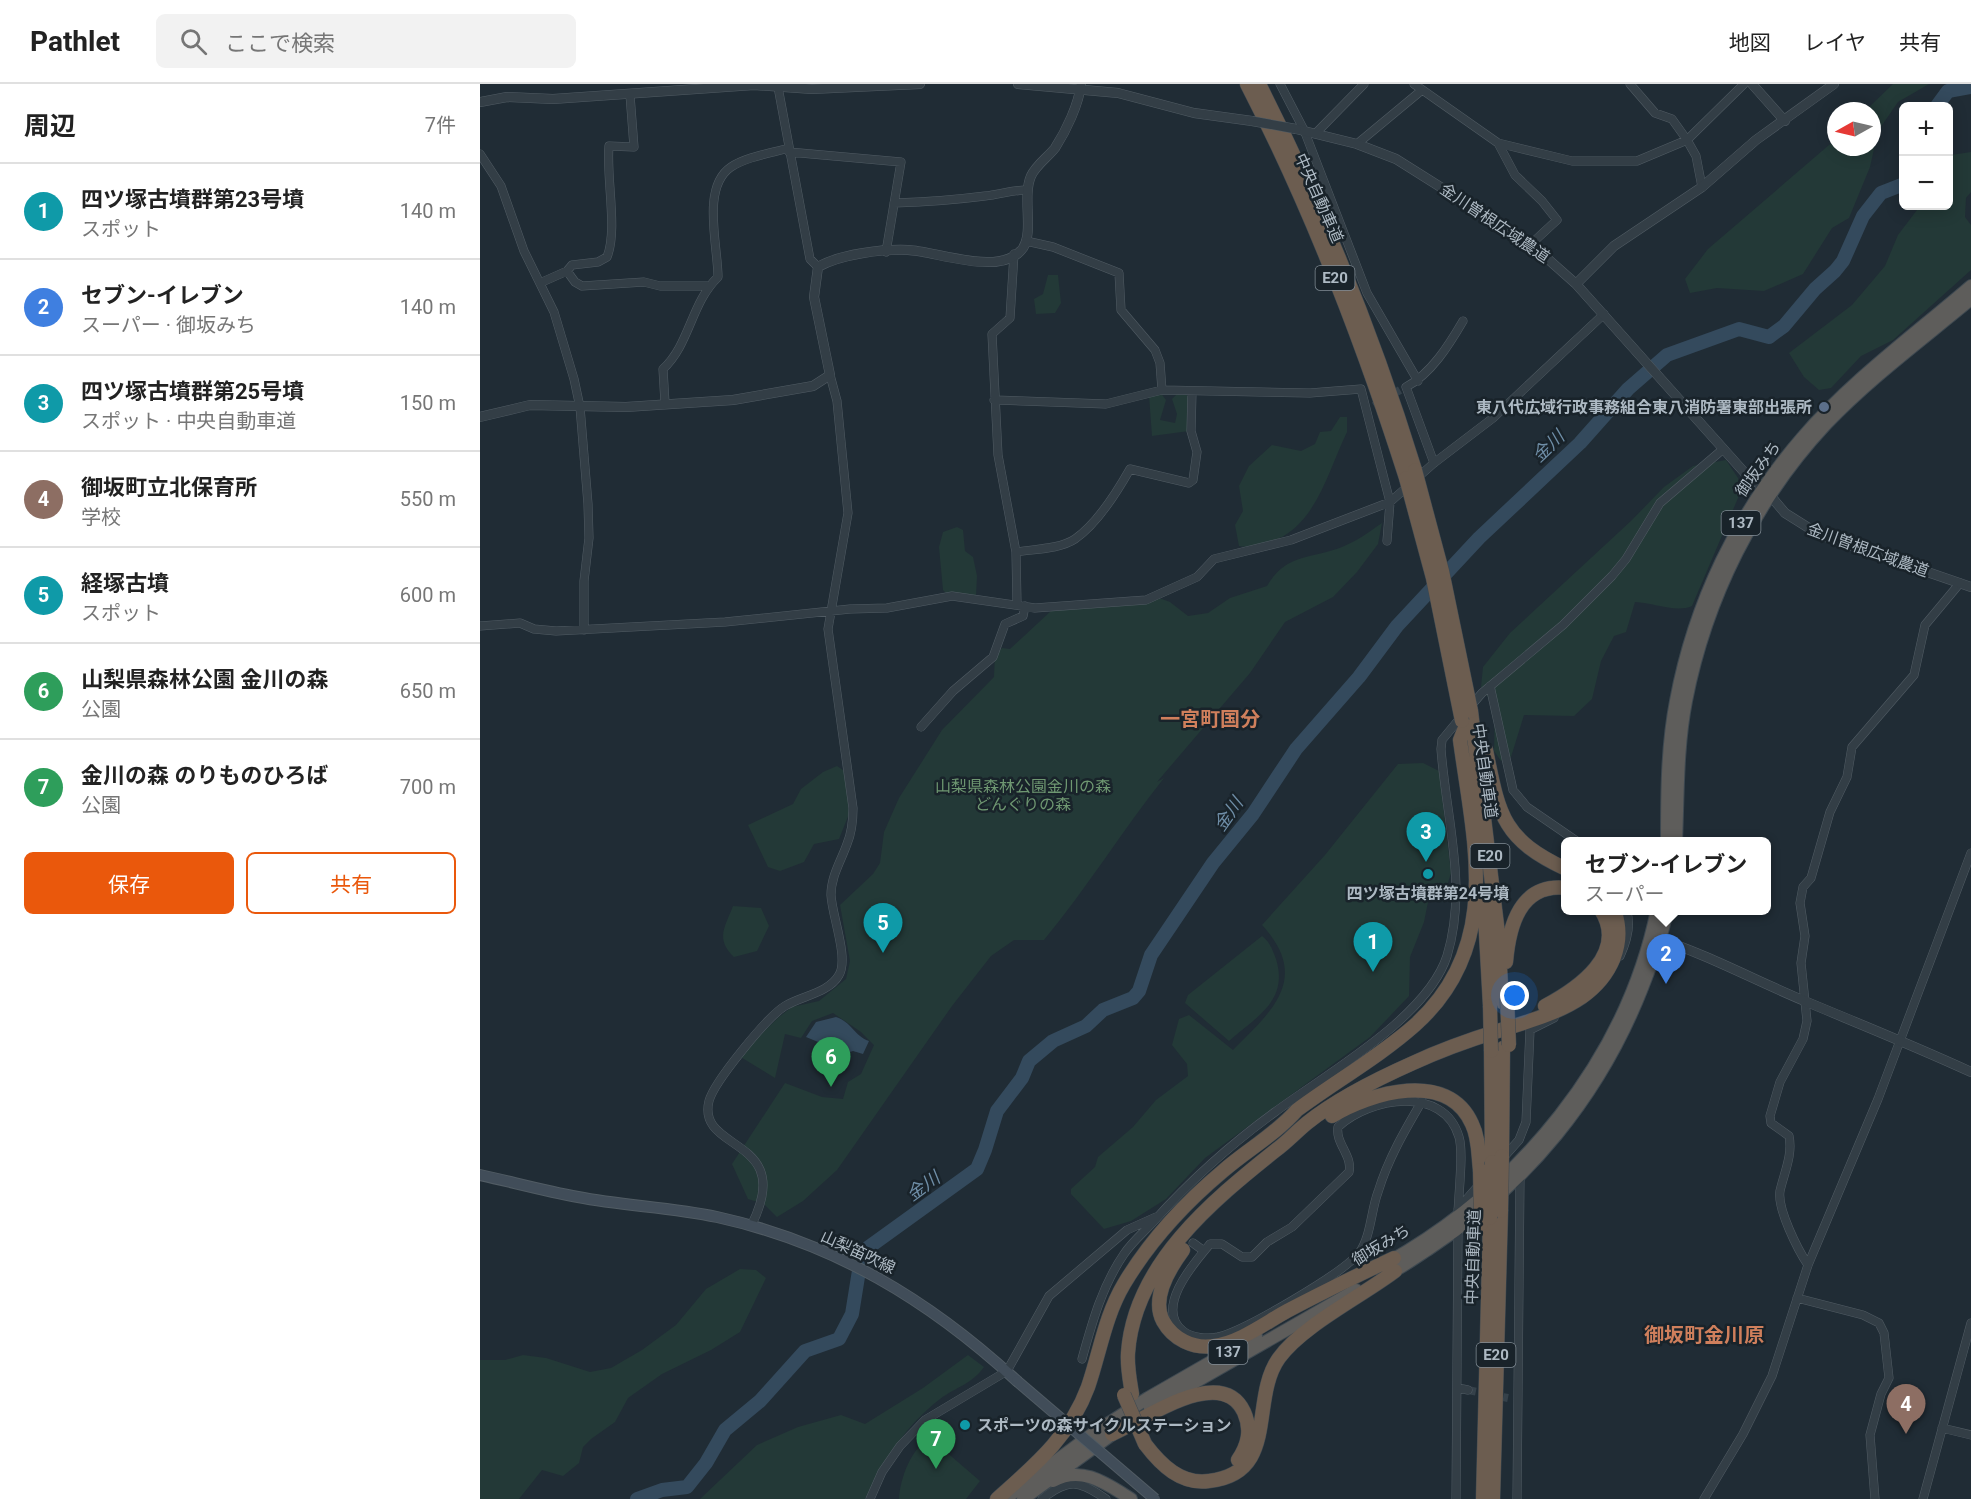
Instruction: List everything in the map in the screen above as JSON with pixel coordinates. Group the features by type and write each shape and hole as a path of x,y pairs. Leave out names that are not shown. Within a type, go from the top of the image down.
{"highway":[{"name":"中央自動車道","path":"1247,84 1275,138 1344,298 1410,474 1442,571 1466,686 1471,689 1468,717 1482,875 1500,1002"},
{"name":"中央自動車道","path":"1259,84 1289,145 1355,294 1395,405 1433,578 1468,717 1498,933 1501,1048 1502,1103 1491,1218 1483,1499"},
{"name":"御坂みち","path":"1667,837 1672,730 1681,680 1696,629 1727,547 1803,436 1847,392 1971,286"},
{"name":"御坂みち","path":"1676,837 1682,725 1700,647 1715,598 1766,491 1826,424 1971,298"},
{"path":"1468,717 1501,814 1525,847 1561,866"},
{"path":"1287,1122 1297,1110 1415,1025 1445,993 1466,955 1476,913 1476,870 1460,740 1468,717"},
{"path":"1501,1048 1500,1002 1508,933 1516,916 1530,898 1541,890 1561,888"},
{"path":"997,1499 1023,1478 1064,1436 1087,1388 1107,1318 1124,1283 1183,1209 1222,1172 1287,1122 1409,1056 1483,1027 1539,1009 1573,991 1600,964 1607,946 1607,932 1602,915"},
{"path":"1128,1394 1128,1354 1131,1332 1142,1301 1156,1271 1189,1226 1215,1201 1323,1112 1375,1081 1444,1050 1555,1011 1582,996 1601,980 1615,957 1619,931 1615,915"},
{"name":"御坂みち","path":"1033,1496 1112,1434 1230,1361 1395,1264 1520,1177 1551,1143 1600,1076 1630,1020 1656,938 1657,915"},
{"name":"御坂みち","path":"1458,1219 1508,1174 1545,1136 1583,1085 1621,1016 1665,915"},
{"name":"中央自動車道","path":"1497,1159 1501,1048"},
{"path":"1293,1136 1312,1130 1342,1110 1372,1097 1400,1091 1426,1091 1448,1098 1466,1113 1476,1134 1480,1170 1491,1218"},
{"path":"1222,1172 1154,1259 1126,1319 1120,1348 1119,1366 1148,1442 1163,1465 1185,1479 1201,1482 1233,1476 1246,1464 1257,1447 1265,1398 1278,1360 1292,1343 1395,1264"},
{"path":"1215,1201 1175,1261 1163,1285 1159,1301 1161,1318 1170,1334 1185,1343 1212,1347 1339,1284 1395,1264"},
{"name":"中央自動車道","path":"1491,1218 1493,1499"},
{"name":"御坂みち","path":"1005,1499 1095,1432 1148,1398 1395,1264"},
{"path":"1112,1434 1136,1424 1171,1403 1188,1396 1210,1392 1231,1398 1244,1411 1249,1428 1246,1447 1236,1463 1220,1473 1189,1472 1148,1442"},
{"path":"1033,1496 1057,1478 1088,1475 1131,1499"}],"main road":[{"name":"山梨笛吹線","path":"480,1175 579,1197 697,1213 776,1233 838,1257 898,1288 941,1316 1155,1499"}],"street":[{"path":"480,102 507,97 553,99 630,95 645,88 754,85 812,89 920,84"},
{"name":"金川曽根広域農道","path":"1018,84 1081,87 1118,93 1194,113 1316,133 1357,144 1396,159 1531,244 1557,264 1604,314 1722,450 1766,491 1785,513 1820,535 1971,586"},
{"path":"1280,84 1367,293 1418,381"},
{"path":"1316,133 1364,84"},
{"path":"1414,84 1498,143 1572,161 1637,161 1687,141 1744,84"},
{"path":"1630,84 1655,113 1672,119 1696,156 1702,187"},
{"path":"1752,84 1785,121"},
{"path":"1576,284 1614,246 1702,187 1756,140 1834,84"},
{"path":"778,87 810,259 818,267"},
{"path":"818,267 832,259 907,250 959,260 985,261 1005,259 1022,250 1026,241 1027,190 1032,174 1055,148 1064,132 1081,87"},
{"path":"1357,144 1422,90"},
{"path":"540,283 567,271 579,262 598,262 607,257 612,245 607,170 609,146 634,147 630,95"},
{"path":"1498,143 1515,175 1542,201 1557,220 1557,223 1531,244"},
{"path":"665,403 663,369 677,357 692,316 708,286 718,277 713,206 716,185 732,166 789,150 901,162 886,252"},
{"path":"480,154 501,186 524,251 554,312 580,407 589,538 584,581 584,630"},
{"path":"894,203 932,202 992,195 1006,190 1027,190"},
{"path":"1026,241 1053,247 1119,273 1121,310 1155,350 1160,363 1162,390"},
{"path":"921,727 953,691 993,657 1005,624 1023,616 1016,552 998,455 992,334 1010,318 1014,254"},
{"path":"751,1226 763,1195 761,1168 715,1128 708,1114 709,1100 739,1056 770,1019 785,1006 835,981 843,966 831,894 833,879 851,833 853,808 836,690 829,613 845,540 848,513 837,401 814,297 818,267"},
{"path":"567,271 575,282 582,286 644,282 660,286 708,286"},
{"path":"480,626 520,623 534,629 556,632 725,622 829,613 850,609 887,608 952,596 1035,608 1094,606 1146,600 1197,577 1214,559 1291,540 1390,502 1434,463 1493,418 1604,314"},
{"path":"1434,463 1403,389 1418,381 1449,344 1463,321"},
{"path":"480,417 530,405 580,407 733,400 813,386 830,375"},
{"path":"994,400 1106,404 1162,390 1310,393 1361,389 1371,408 1390,502 1387,541"},
{"path":"1016,552 1055,546 1075,539 1099,514 1130,469 1189,483 1193,480 1197,452 1191,431 1192,392"},
{"path":"1082,1359 1098,1304 1124,1254 1161,1218 1182,1189 1273,1113 1411,1011 1431,986 1446,958 1457,901 1456,865 1443,771 1442,740 1490,686 1563,625 1612,576 1626,559 1660,503 1722,450"},
{"path":"1808,1265 1798,1250 1793,1233 1780,1207 1780,1193 1791,1146 1789,1136 1772,1124 1770,1116 1780,1082 1803,1039 1807,1021 1801,963 1805,936 1800,903 1803,887 1811,878 1830,812 1847,777 1852,747 1914,675 1924,625 1960,583"},
{"path":"1490,686 1513,790 1527,807 1571,837"},
{"path":"1704,1499 1743,1434 1768,1386 1808,1265 1878,1099 1971,853"},
{"path":"1458,1219 1519,1140 1526,1122 1530,1030 1585,999 1613,971 1626,941 1628,915"},
{"path":"1656,938 1721,961 1806,1002 1900,1039 1971,1072"},
{"path":"1422,1101 1396,1147 1378,1191 1360,1252 1338,1272 1235,1335 1202,1338 1189,1335 1177,1324 1173,1304 1178,1290 1204,1251 1215,1243 1242,1257 1252,1257 1268,1242 1292,1227 1349,1172 1350,1166 1337,1134 1338,1127 1344,1122 1366,1111 1395,1102 1422,1101 1440,1107 1453,1120 1460,1139 1456,1499"},
{"path":"1517,1499 1520,1177"},
{"path":"870,1499 882,1473 894,1455 925,1420 1006,1371 1049,1296 1127,1230 1161,1218"},
{"path":"1193,1243 1204,1251"},
{"path":"1797,1298 1863,1315 1879,1323 1884,1333 1888,1378 1881,1394 1870,1435 1875,1499"},
{"path":"1923,1499 1971,1323"},
{"path":"1458,1388 1468,1390"},
{"path":"1508,1398 1518,1401"},
{"path":"1942,1428 1971,1435"},
{"path":"1033,1496 1069,1483 1084,1486 1106,1499"}],"green space":[{"path":"1893,84 1929,84 1898,102 1881,127 1881,102 1874,102"},
{"path":"1827,147 1827,156 1872,156 1849,218 1832,228 1803,274 1764,291 1717,288 1690,293 1685,279 1708,249"},
{"path":"1971,152 1971,192 1966,198 1965,217 1971,225 1971,270 1893,340 1861,356 1831,388 1819,390 1804,377 1789,353 1852,305 1885,266 1898,235 1917,210 1953,210 1953,155"},
{"path":"1048,275 1058,275 1061,303 1055,313 1036,314 1034,299 1043,294"},
{"path":"1160,392 1166,400 1160,420 1175,423 1177,414 1172,399 1177,394 1187,395 1189,431 1152,436 1149,395"},
{"path":"1340,417 1347,417 1347,432 1326,482 1308,513 1297,526 1283,536 1266,543 1239,546 1235,525 1243,511 1239,486 1249,466 1272,445 1301,451 1315,444 1320,432 1331,431"},
{"path":"1726,460 1738,478 1741,491 1692,606 1672,608 1635,602 1626,632 1614,636 1601,661 1592,699 1574,716 1524,715 1511,757 1501,761 1494,751 1495,708 1481,687 1483,667 1510,633 1632,520 1664,487 1693,466"},
{"name":"山梨県森林公園金川の森 どんぐりの森","path":"1382,523 1378,544 1357,572 1333,597 1285,622 1250,673 1157,782 1164,778 1044,940 1014,940 991,956 952,1006 837,1170 803,1201 777,1217 764,1204 748,1199 732,1164 785,1083 822,1097 843,1099 848,1082 861,1074 874,1045 861,1032 833,1013 812,1021 801,1038 785,1034 775,1078 739,1056 792,1007 819,1001 846,979 850,961 840,905 873,874 880,863 884,832 899,798 942,730 994,677 995,655 1002,648 1010,649 1052,610 1088,602 1106,607 1159,598 1170,602 1188,616 1208,613 1230,598 1267,586 1274,575 1291,562 1342,547"},
{"path":"957,527 963,530 965,551 973,557 977,576 976,596 947,594 943,590 939,547 943,532"},
{"path":"1423,763 1439,771 1451,873 1447,886 1429,897 1424,922 1410,957 1409,996 1370,1037 1205,1158 1166,1199 1131,1221 1104,1229 1071,1194 1071,1189 1095,1167 1098,1157 1133,1127 1156,1100 1188,1076 1187,1064 1172,1045 1179,1019 1189,1015 1233,1050 1247,1036 1272,1007 1285,978 1284,961 1276,944 1262,925 1325,855 1398,764"},
{"path":"837,766 846,772 849,814 839,839 814,844 804,862 780,871 768,867 748,825 793,804 801,789 823,772"},
{"path":"733,906 761,908 769,926 757,951 734,957 728,951 723,938"},
{"path":"1262,936 1269,943 1276,959 1279,974 1278,986 1268,1007 1229,1041 1185,1003 1188,995"},
{"path":"740,1269 756,1270 766,1278 740,1332 711,1350 662,1374 628,1398 615,1422 583,1447 579,1463 563,1476 542,1470 519,1499 480,1499 480,1360 505,1360 523,1355 546,1358 590,1372 611,1368 642,1350 676,1325 706,1289"},
{"path":"968,1355 984,1367 969,1381 940,1399 916,1420 896,1444 865,1499 700,1499 757,1445 798,1427 841,1415 865,1424 923,1388"},
{"path":"930,1438 980,1481 966,1499 899,1499 902,1482 912,1456"}],"water":[{"path":"836,1017 846,1022 860,1036 869,1041 863,1054 853,1051 847,1053 845,1058 821,1054 823,1044 806,1037 816,1022"}],"waterway":[{"name":"金川","path":"1940,102 1948,91 1971,87"},
{"name":"金川","path":"637,1499 662,1490 687,1487 706,1463 725,1430 760,1401 805,1351 839,1339 852,1314 862,1252 977,1169 997,1111 1022,1078 1029,1061 1053,1041 1086,1026 1103,1010 1133,998 1139,991 1151,955 1213,863 1253,814 1296,749 1359,677 1397,626 1479,538 1580,443 1628,389 1667,355 1739,329 1769,337 1784,326 1815,289 1843,261 1863,216 1881,193 1899,186"}],"tunnel":[{"path":"1374,406 1400,390"},
{"path":"1468,1390 1508,1398"}],"place":[{"name":"東八代広域行政事務組合東八消防署東部出張所","path":"1824,407"},
{"name":"四ツ塚古墳群第25号墳","path":"1426,862"},
{"name":"四ツ塚古墳群第24号墳","path":"1428,874"},
{"name":"経塚古墳","path":"883,953"},
{"name":"四ツ塚古墳群第23号墳","path":"1373,972"},
{"name":"セブン-イレブン","path":"1666,984"},
{"name":"山梨県森林公園 金川の森","path":"831,1087"},
{"name":"スポーツの森サイクルステーション","path":"965,1425"},
{"name":"御坂町立北保育所","path":"1906,1434"},
{"name":"金川の森 のりものひろば","path":"936,1469"}],"district":[{"name":"一宮町国分","path":"1210,719"},
{"name":"御坂町金川原","path":"1704,1335"}]}
